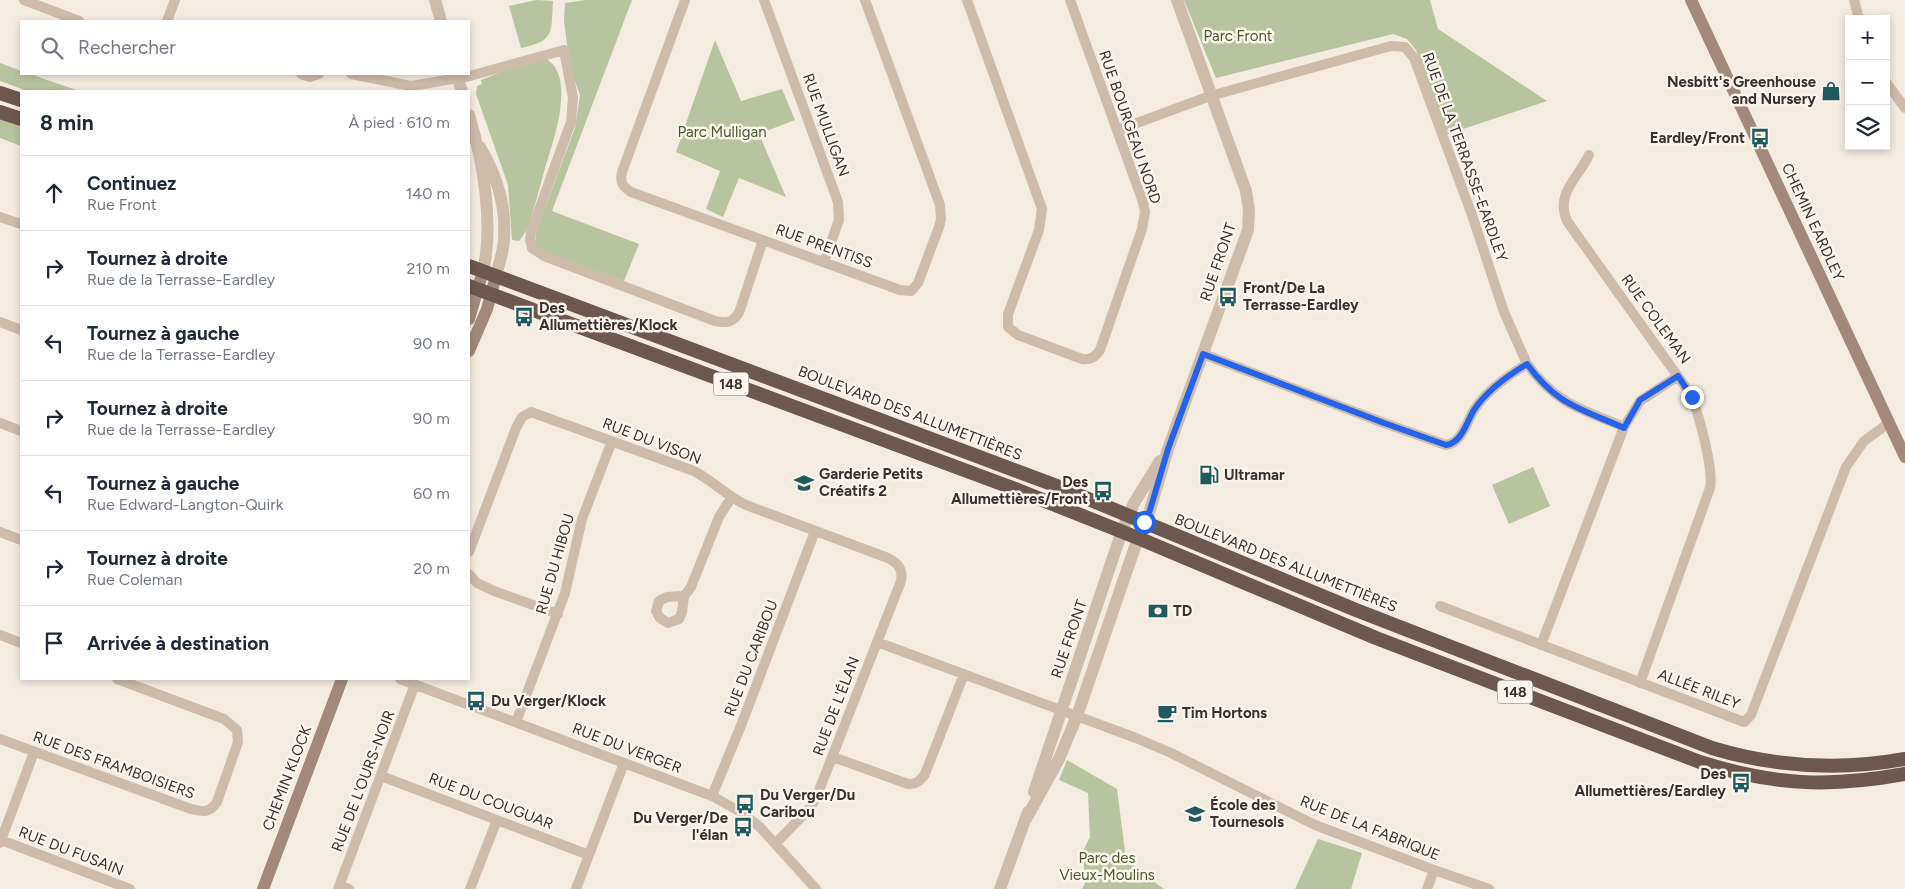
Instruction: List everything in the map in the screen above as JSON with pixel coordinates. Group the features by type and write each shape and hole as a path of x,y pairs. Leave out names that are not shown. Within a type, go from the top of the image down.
{"highway":[{"path":"0,93 20,100"},
{"path":"0,112 20,119"},
{"name":"BOULEVARD DES ALLUMETTIÈRES","path":"470,266 1056,486 1372,617 1712,748 1758,760 1805,766 1844,766 1905,759"},
{"name":"148","path":"480,290 1010,487 1138,538 1376,638 1715,767 1760,778 1806,783 1863,781 1905,774"}],"main road":[{"name":"CHEMIN EARDLEY","path":"1691,0 1889,423 1901,438 1905,457"},
{"path":"470,316 480,290 490,274"},
{"path":"470,345 480,290"},
{"name":"CHEMIN KLOCK","path":"263,889 342,680"}],"street":[{"path":"24,0 76,20"},
{"path":"167,20 175,0"},
{"path":"435,0 441,20"},
{"name":"RUE PRENTISS","path":"685,0 622,172 622,183 631,192 900,290 911,291 918,283 941,219 940,205 865,0"},
{"name":"RUE MULLIGAN","path":"764,0 838,202 839,220 824,262"},
{"name":"RUE BOURGEAU NORD","path":"967,0 1042,209 1039,230 1008,314 1008,327 1018,336 1082,359 1093,358 1100,350 1144,221 1143,202 1070,0"},
{"name":"RUE FRONT","path":"1026,819 1060,759 1077,716 1138,538 1150,510 1168,449 1245,242 1249,220 1246,191 1210,96 1177,0"},
{"path":"1854,0 1858,15"},
{"name":"RUE DE LA TERRASSE-EARDLEY","path":"1118,130 1210,96 1391,46 1401,45 1409,50 1414,58 1433,107 1504,312 1527,364 1547,389 1570,406 1624,428"},
{"path":"470,73 564,50 573,98 571,122 531,232 530,240 532,248 544,256 715,321 727,323 737,317 763,240"},
{"path":"304,75 310,77 316,75"},
{"path":"356,75 411,86 457,76 462,90"},
{"path":"1890,87 1905,108"},
{"path":"470,118 477,143 487,220 487,256 490,274"},
{"name":"RUE COLEMAN","path":"1589,155 1566,192 1563,200 1564,214 1567,221 1689,392 1695,405 1711,474 1711,481 1640,682"},
{"path":"0,217 20,224"},
{"path":"0,322 20,330"},
{"path":"1203,354 1446,445 1457,440 1473,412 1486,395 1527,364"},
{"path":"1541,645 1624,428 1640,400 1678,376"},
{"name":"RUE DU VISON","path":"470,549 522,417 531,412 694,471 710,480 731,498 888,558 900,568"},
{"path":"0,423 20,431"},
{"name":"ALLÉE RILEY","path":"1440,606 1744,722 1748,719 1846,467 1864,441 1889,423"},
{"name":"RUE DU HIBOU","path":"516,722 558,614 565,593 582,519 612,441"},
{"name":"RUE FRONT","path":"1000,889 1026,819 1122,532 1134,503 1168,449"},
{"path":"684,596 691,587 719,517 731,498"},
{"name":"RUE DU CARIBOU","path":"712,796 742,723 815,531"},
{"path":"0,532 20,540"},
{"name":"RUE DE L'ÉLAN","path":"776,843 813,804 901,581 900,568"},
{"path":"470,575 477,583 494,591 558,614"},
{"path":"0,636 20,643"},
{"name":"RUE DE LA FABRIQUE","path":"877,642 1171,753 1315,824 1489,889"},
{"path":"833,757 908,784 915,784 920,781 925,774 964,674"},
{"name":"RUE DES FRAMBOISIERS","path":"0,739 191,809 206,811 214,808 238,742 237,730 224,718 120,680"},
{"name":"RUE DU VERGER","path":"403,680 712,796 750,818 776,843 816,889"},
{"name":"RUE DE L'OURS-NOIR","path":"342,888 415,684"},
{"path":"0,842 34,752"},
{"path":"576,889 624,763"},
{"name":"RUE DU COUGUAR","path":"382,776 589,855"},
{"path":"470,889 497,820"},
{"name":"RUE DU FUSAIN","path":"0,842 130,889"},
{"path":"1427,889 1434,870"}],"green space":[{"path":"536,0 553,1 551,28 546,38 540,42 521,48 509,6"},
{"path":"586,0 632,0 552,211 639,244 624,281 543,252 535,244 536,232 575,128 580,95 570,68 564,21 565,3"},
{"name":"Parc Front","path":"1184,0 1430,0 1438,29 1547,101 1445,135 1416,50 1407,39 1393,34 1216,78"},
{"name":"Parc Mulligan","path":"715,40 741,101 782,89 795,120 759,134 786,197 739,178 723,217 706,209 720,171 676,152"},
{"path":"542,57 553,65 559,77 561,91 560,108 553,142 528,228 519,241 512,240 508,185 476,94 477,86 482,84 481,80"},
{"path":"0,63 20,71 20,75 33,75 76,90 24,90 0,81"},
{"path":"0,119 20,127 20,146 0,138"},
{"path":"1533,467 1550,506 1509,524 1492,485"},
{"name":"Parc des Vieux-Moulins","path":"1067,760 1117,789 1125,852 1137,870 1164,889 1082,889 1085,883 1083,851 1090,837 1088,793 1059,780"},
{"path":"1318,839 1362,853 1351,889 1295,889"}],"place":[{"name":"Nesbitt's Greenhouse and Nursery","path":"1831,91"},
{"name":"Eardley/Front","path":"1760,138"},
{"name":"Front/De La Terrasse-Eardley","path":"1228,297"},
{"name":"Des Allumettières/Klock","path":"524,317"},
{"name":"Ultramar","path":"1209,475"},
{"name":"Garderie Petits Créatifs 2","path":"804,483"},
{"name":"Des Allumettières/Front","path":"1103,491"},
{"name":"TD","path":"1158,611"},
{"name":"Du Verger/Klock","path":"476,701"},
{"name":"Tim Hortons","path":"1167,713"},
{"name":"Des Allumettières/Eardley","path":"1741,783"},
{"name":"Du Verger/Du Caribou","path":"745,804"},
{"name":"École des Tournesols","path":"1195,814"},
{"name":"Du Verger/De l'élan","path":"743,827"}],"route":[{"path":"1144,522 1150,510 1168,449 1203,354 1446,445 1457,440 1473,412 1486,395 1503,380 1527,364 1547,389 1570,406 1624,428 1640,400 1678,376 1692,397"}]}
